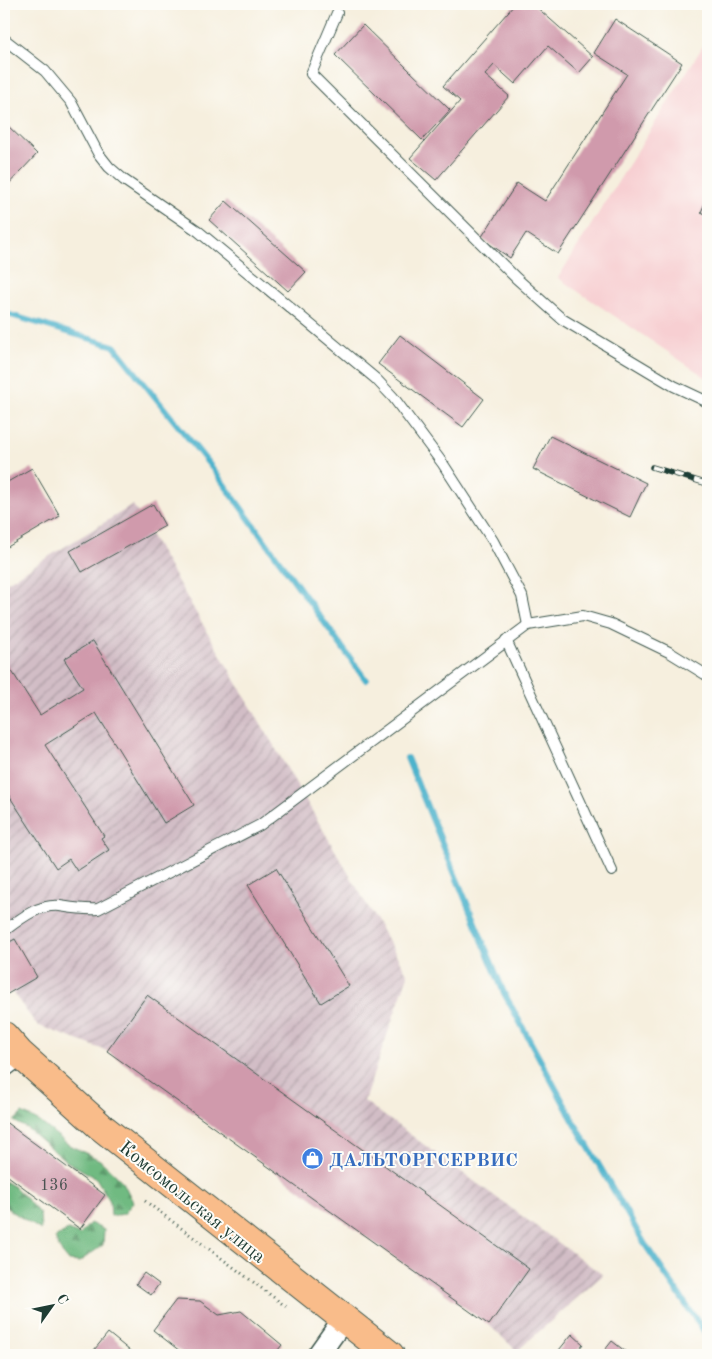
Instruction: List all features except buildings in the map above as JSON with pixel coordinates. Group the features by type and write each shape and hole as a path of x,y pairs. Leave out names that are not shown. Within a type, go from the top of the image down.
{"main road":[{"name":"Комсомольская улица","path":"9,1052 343,1320 390,1355"}],"street":[{"path":"318,1355 343,1320"}],"lane":[{"path":"337,13 310,74 516,278 562,319 674,386 708,402"},
{"path":"4,39 45,71 56,83 71,102 98,154 109,168 204,236 376,379 393,397 443,464 493,541 522,596 528,625"},
{"path":"4,930 31,912 58,906 77,910 98,909 260,825 528,625 583,616 611,624 669,652 708,676"},
{"path":"506,640 612,871"}],"path":[{"path":"145,1201 292,1310"}],"shaded area":[{"path":"708,38 708,379 558,278"},
{"path":"133,505 408,975 364,1101 603,1275 517,1351 489,1325 107,1051 37,1025 4,981 4,584"}],"green space":[{"path":"22,1113 40,1122 69,1145 100,1160 123,1182 133,1202 124,1214 111,1216 110,1201 96,1178 66,1161 28,1129 14,1121"},
{"path":"4,1181 16,1188 40,1214 41,1230 8,1209 4,1200"},
{"path":"90,1223 104,1230 103,1245 79,1262 69,1261 60,1250 55,1238 68,1230 80,1235"}],"waterway":[{"path":"4,313 114,346 213,469 366,680"},
{"path":"407,758 504,993 574,1122 646,1246 708,1337"}],"railway":[{"path":"652,467 708,484"}],"place":[{"name":"ДАЛЬТОРГСЕРВИС","path":"313,1159"}]}
